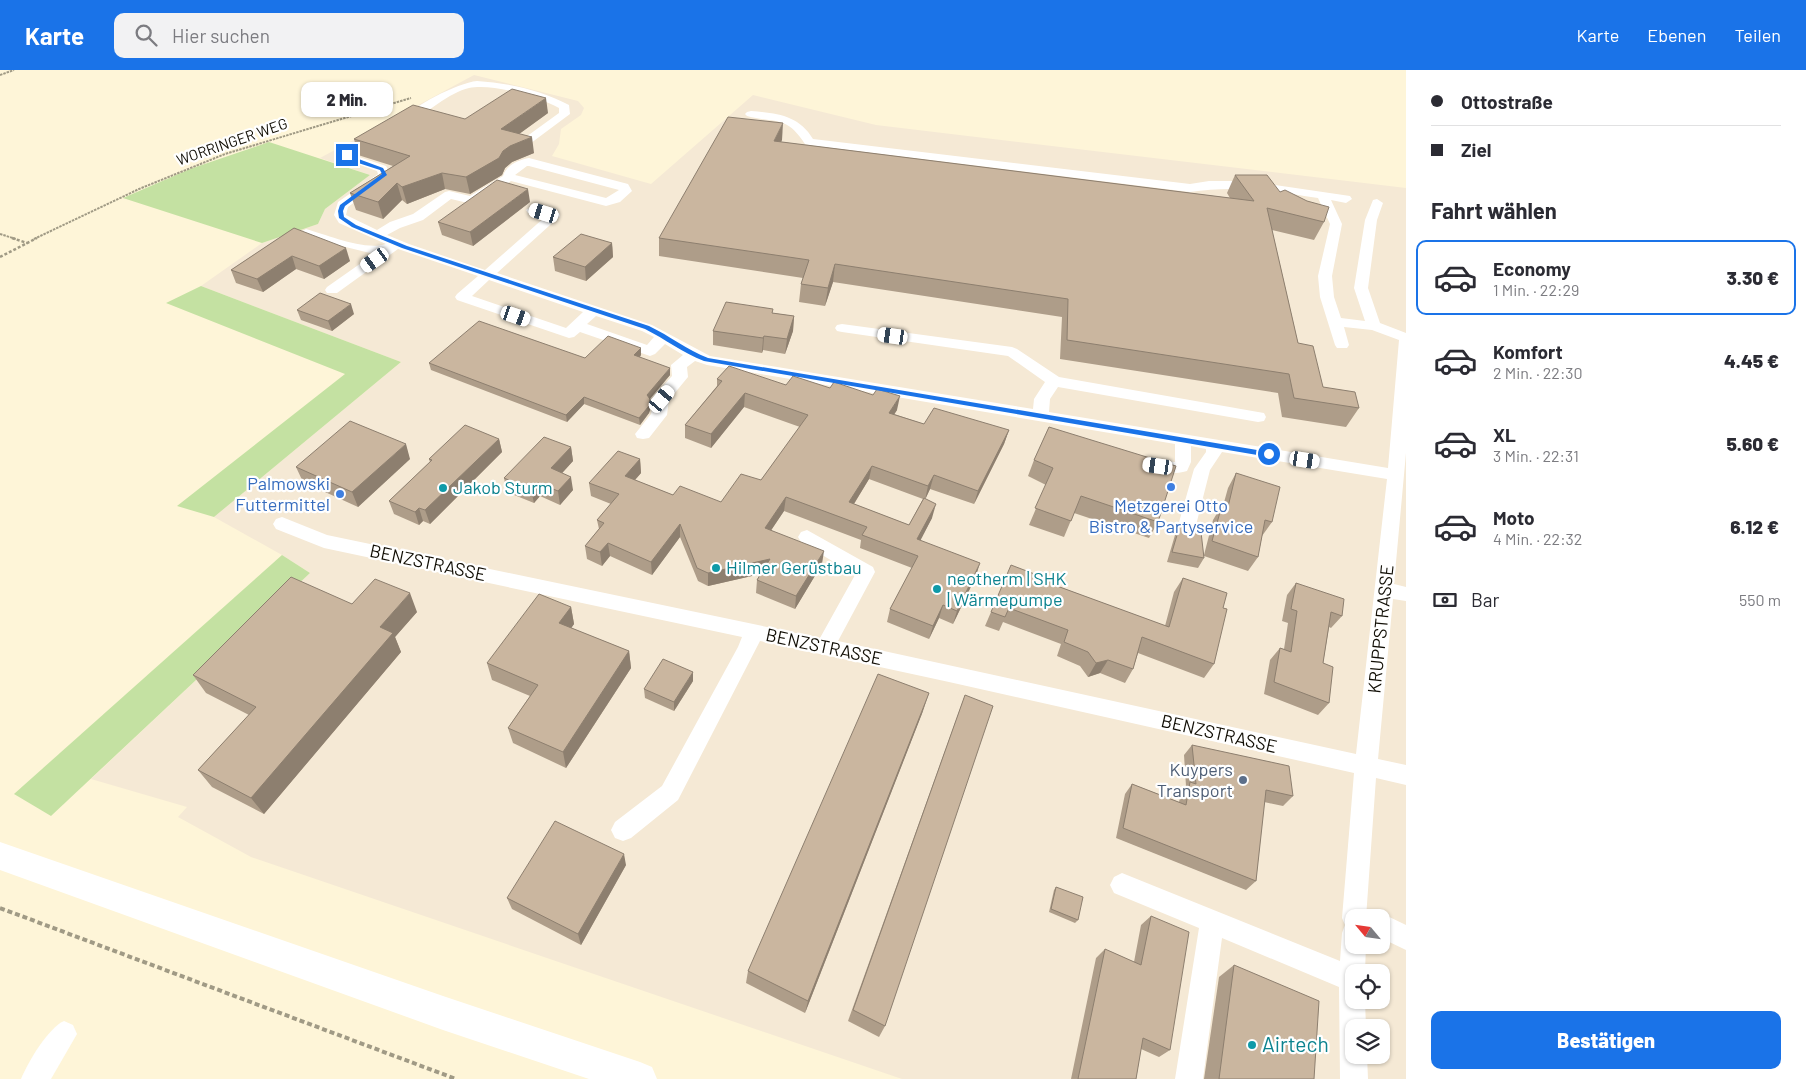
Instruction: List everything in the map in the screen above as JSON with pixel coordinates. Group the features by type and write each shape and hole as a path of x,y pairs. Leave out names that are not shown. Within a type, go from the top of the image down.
{"main road":[{"path":"0,856 443,1013 640,1079"}],"street":[{"path":"522,144 564,114 565,107 555,101 542,97 487,85 476,84 460,88 385,134 350,149 347,155 350,158 382,169 385,175 342,205 340,215 354,226 400,245 647,328 664,336 693,355 728,364 1396,475"},
{"path":"751,114 778,117 794,123 804,131 809,142 1190,188 1211,184 1239,185 1346,199"},
{"path":"377,235 395,225 418,217 446,197 453,195 472,200 509,177 510,173 523,163 528,162 624,187 626,191 616,199 606,202 509,177"},
{"path":"1323,196 1336,224 1325,276 1327,297 1335,322 1374,326 1406,339"},
{"path":"1374,326 1361,288 1376,203"},
{"path":"532,210 554,216 462,297 569,334 593,310"},
{"path":"306,233 363,249 378,251 400,245"},
{"path":"332,290 400,245"},
{"path":"577,326 650,351 664,336"},
{"path":"842,328 1012,352 1054,381 1258,417"},
{"name":"KRUPPSTRASSE","path":"1359,909 1366,767 1396,475 1406,339"},
{"path":"643,434 659,415 662,399 680,377 679,365 693,355"},
{"path":"1041,416 1042,399 1054,381"},
{"path":"1136,463 1174,468 1180,467 1183,462 1183,440"},
{"path":"1185,533 1202,470 1214,452 1214,446"},
{"name":"BENZSTRASSE","path":"282,524 324,541 826,647 1406,775"},
{"path":"807,537 866,572 826,647"},
{"path":"1385,590 1406,594"},
{"path":"623,830 670,793 748,648 753,632"},
{"path":"1122,885 1345,977"},
{"path":"1189,1079 1212,922"},
{"path":"1390,930 1406,938"},
{"name":"KRUPPSTRASSE","path":"1353,1009 1354,1079"},
{"path":"35,1079 64,1034"}],"lane":[{"path":"1335,322 1342,345"}],"path":[{"path":"0,75 14,70"},
{"name":"WORRINGER WEG","path":"0,257 134,190 196,165 262,142 391,106 418,96"},
{"path":"0,234 27,244"},
{"path":"0,908 456,1079"}],"shaded area":[{"path":"474,75 578,101 584,108 581,115 561,129 559,144 552,156 651,184 753,95 876,125 1406,188 1406,1079 902,1079 251,857 178,817 187,807 91,779 310,573 214,517 401,362 201,286 262,243 318,224 325,209 370,175 320,158"}],"green space":[{"path":"269,142 370,175 325,209 318,224 262,243 123,198 190,169"},
{"path":"201,286 401,362 214,517 177,506 345,374 166,303"},
{"path":"282,555 310,573 51,816 14,794"}],"building":[{"path":"512,89 546,98 501,129 532,137 510,146 503,151 499,158 466,177 442,173 402,187 397,183 378,202 350,193 410,156 354,139 413,105 465,119"},
{"path":"728,117 783,123 774,141 1254,201 1235,175 1267,175 1280,192 1285,190 1307,201 1329,207 1324,222 1267,208 1298,343 1313,346 1323,387 1355,392 1359,408 1294,398 1289,374 1067,340 1068,299 835,264 828,288 801,284 809,260 659,238"},
{"path":"497,180 528,189 470,232 438,222"},
{"path":"294,228 346,248 319,266 292,256 257,279 231,270"},
{"path":"581,234 612,243 585,267 553,257"},
{"path":"320,293 351,304 328,321 297,310"},
{"path":"726,302 773,309 772,313 794,316 787,339 764,336 763,338 713,331"},
{"path":"479,321 585,358 608,336 641,348 634,355 670,368 647,395 650,399 649,406 639,418 584,397 566,415 429,363"},
{"path":"729,366 786,385 793,376 830,388 834,382 873,395 877,389 900,396 889,413 924,424 934,408 1009,430 978,491 934,475 928,486 872,466 849,502 909,525 924,498 936,504 917,539 980,563 957,611 943,605 933,626 890,609 918,556 862,535 867,527 786,497 765,528 824,551 796,596 757,580 770,559 708,573 697,568 680,524 651,562 608,543 600,552 585,546 604,523 597,520 619,494 589,483 618,451 640,459 625,476 673,495 680,486 721,502 741,474 761,480 808,415 745,393 711,434 685,425 722,381 717,379"},
{"path":"350,421 406,444 352,492 296,467"},
{"path":"465,425 499,439 425,510 419,508 415,512 389,501 432,460 429,459"},
{"path":"1049,427 1176,466 1158,522 1081,496 1071,521 1035,508 1053,468 1034,460"},
{"path":"544,437 571,447 551,468 571,477 558,491 538,483 531,490 504,478"},
{"path":"1236,473 1280,487 1272,522 1265,520 1258,557 1212,541 1222,505 1228,507"},
{"path":"1180,525 1184,530 1201,532 1204,558 1172,552"},
{"path":"1011,565 1058,583 1057,586 1169,627 1183,578 1227,593 1223,608 1227,609 1214,664 1142,637 1133,669 1108,660 1096,663 1088,652 1064,642 1068,630 1009,608 1005,617 991,612"},
{"path":"291,577 352,604 375,579 410,593 380,627 393,633 251,798 198,770 256,707 193,675"},
{"path":"1296,583 1344,599 1342,616 1331,612 1323,663 1333,667 1329,703 1274,682 1280,648 1291,652 1297,611 1291,609"},
{"path":"539,594 571,607 559,623 629,651 563,752 508,728 538,685 487,663"},
{"path":"663,659 693,672 674,702 644,689"},
{"path":"878,674 929,693 808,1001 748,971"},
{"path":"965,695 993,706 885,1026 853,1010"},
{"path":"1192,745 1289,766 1293,796 1266,790 1256,881 1123,828 1132,784 1186,805 1190,782 1196,784"},
{"path":"555,821 624,854 578,934 507,898"},
{"path":"1056,887 1083,897 1078,920 1051,909"},
{"path":"1151,916 1189,932 1170,1050 1143,1038 1136,1079 1078,1079 1105,949 1141,965"},
{"name":"Airtech","path":"1234,965 1319,1001 1314,1079 1219,1079"}],"place":[{"name":"Metzgerei Otto Bistro & Partyservice","path":"1171,487"},
{"name":"Jakob Sturm","path":"443,488"},
{"name":"Palmowski Futtermittel","path":"340,494"},
{"name":"Hilmer Gerüstbau","path":"716,568"},
{"name":"neotherm | SHK | Wärmepumpe","path":"937,589"},
{"name":"Kuypers Transport","path":"1243,780"},
{"name":"Airtech","path":"1252,1045"}],"route":[{"path":"347,155 354,160 382,169 385,175 342,205 340,215 354,226 404,247 647,328 666,336 693,355 707,360 1269,454"}]}
